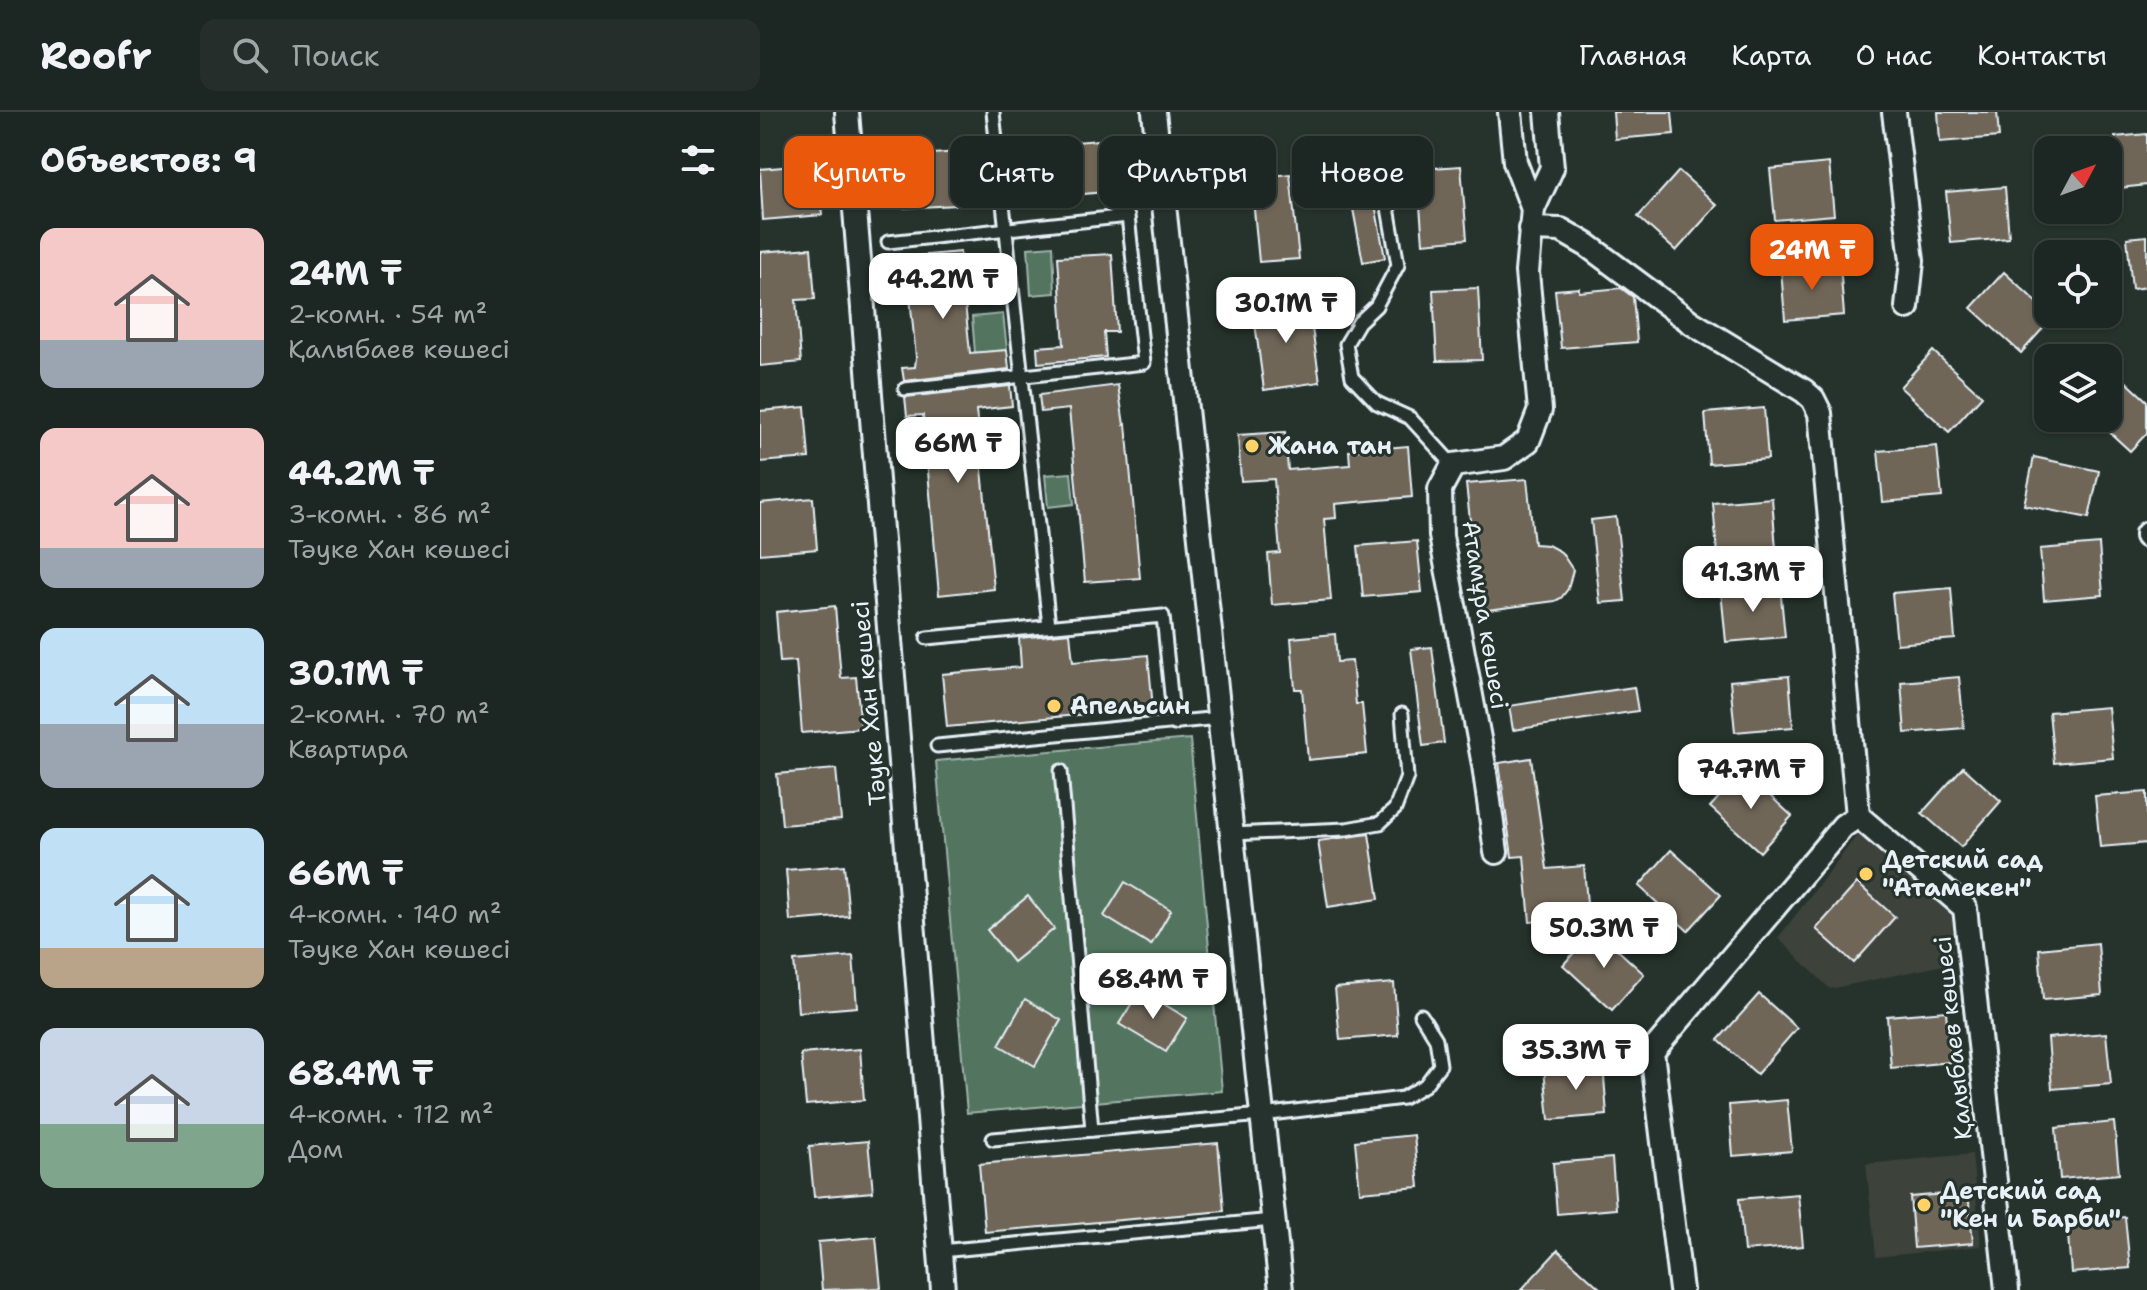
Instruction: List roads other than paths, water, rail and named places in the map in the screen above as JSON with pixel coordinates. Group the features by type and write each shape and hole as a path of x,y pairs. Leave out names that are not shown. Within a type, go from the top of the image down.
{"street":[{"name":"Тәуке Хан көшесі","path":"847,112 943,1290"},
{"path":"1154,112 1281,1290"},
{"path":"1510,112 1515,162 1531,219"},
{"path":"1453,465 1504,458 1528,441 1540,410 1527,272 1531,219 1552,168 1547,112"},
{"path":"1894,112 1912,261 1907,307"},
{"path":"1531,219 1561,230 1587,245 1692,323 1813,399 1820,413 1858,816 1843,826 1652,1052 1681,1290"},
{"name":"Атамұра көшесі","path":"1453,465 1440,489 1441,536 1484,765 1496,852"},
{"name":"Қалыбаев көшесі","path":"1858,816 1965,908 2007,1290"}],"lane":[{"path":"993,112 1049,626"},
{"path":"1388,208 1398,265 1376,306 1359,322 1346,344 1352,377 1377,403 1410,418 1453,465"},
{"path":"888,242 1128,216 1144,363 905,389"},
{"path":"927,638 1163,616 1174,724"},
{"path":"1232,834 1346,829 1380,823 1395,809 1407,777 1402,714"},
{"path":"937,746 1219,718"},
{"path":"1061,771 1092,1130"},
{"path":"993,1139 1262,1115 1403,1098 1425,1085 1440,1065 1436,1039 1421,1015"},
{"path":"940,1251 1273,1220"}],"place":[{"name":"Жана тан","path":"1252,446"},
{"name":"Апельсин","path":"1054,706"},
{"name":"Детский сад \"Атамекен\"","path":"1866,874"},
{"name":"Детский сад \"Кен и Барби\"","path":"1924,1205"}]}
